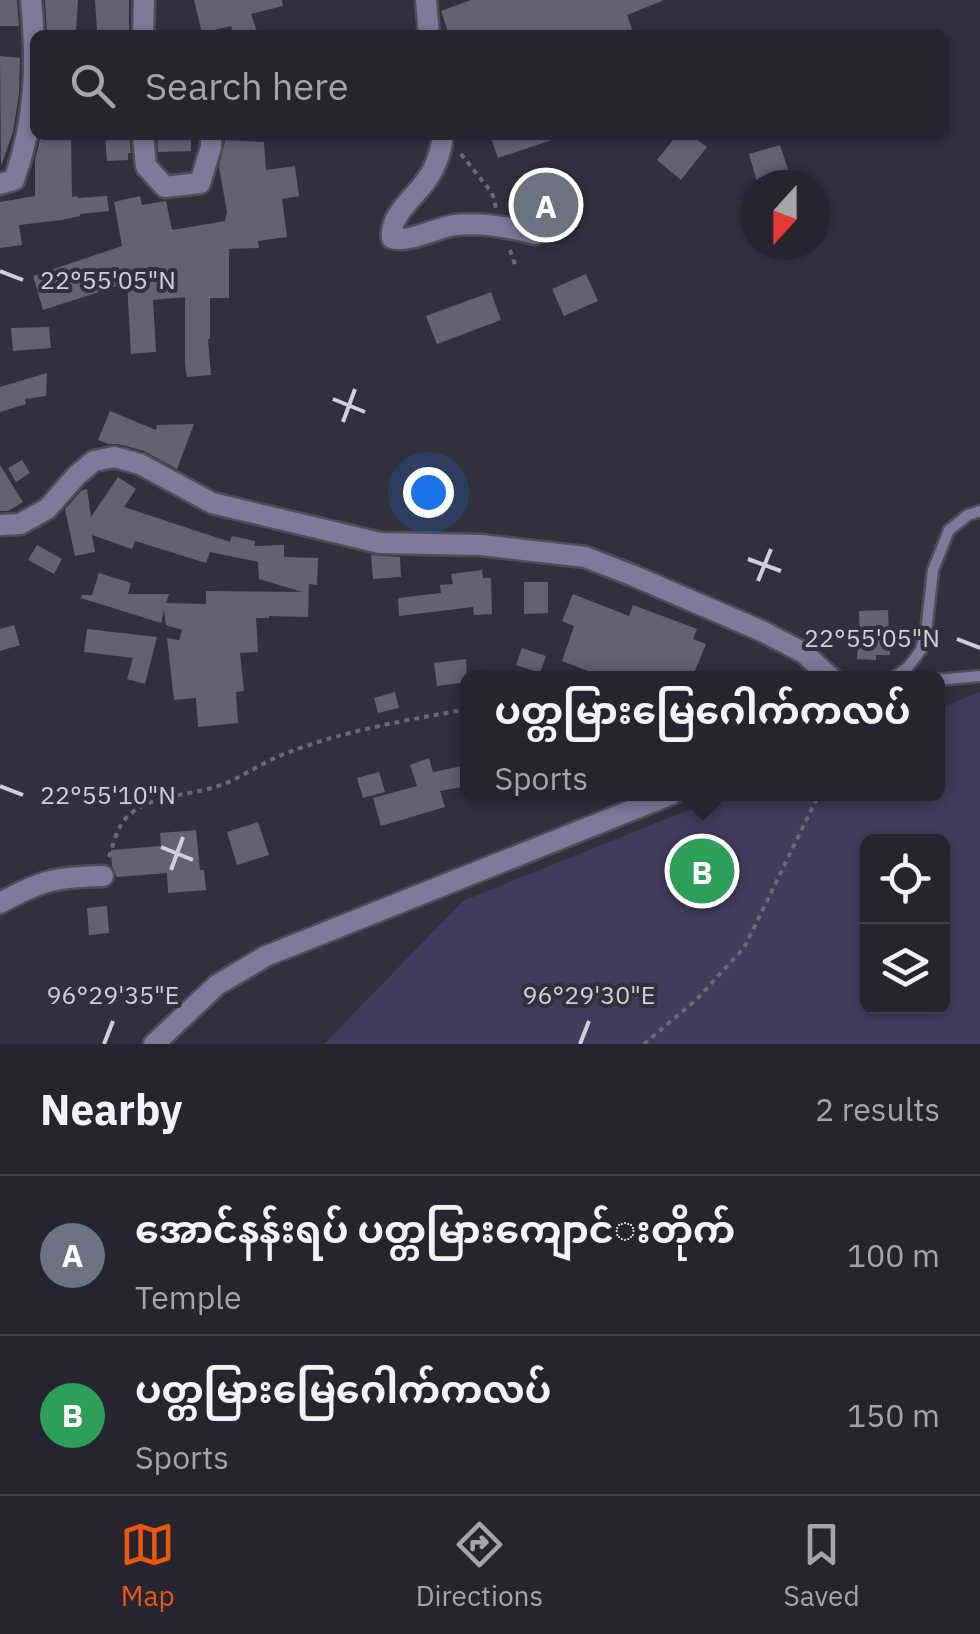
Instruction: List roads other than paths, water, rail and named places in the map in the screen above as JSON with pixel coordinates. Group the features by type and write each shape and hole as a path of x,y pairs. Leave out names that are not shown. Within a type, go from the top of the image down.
{"street":[{"path":"31,0 32,30"},
{"path":"143,30 144,0"},
{"path":"427,0 429,30"},
{"path":"0,184 14,180 25,150 30,119"},
{"path":"144,140 146,166 165,188 200,183 211,140"},
{"path":"451,141 394,221 390,236 404,240 457,225 500,225 535,234"},
{"path":"0,525 20,524 46,510 76,475 94,461 114,457 140,464 212,503 380,543 481,545 585,557 764,632 804,653 823,671"},
{"path":"154,1044 217,985 266,956 654,801"},
{"path":"0,903 34,884 64,877 103,876"}],"lane":[{"path":"903,671 921,650 933,570 949,530 968,514 980,512"},
{"path":"945,679 980,676"}],"place":[{"name":"အောင်နန်းရပ် ပတ္တမြား‌ကျောင်‌းတိုက်","path":"546,205"},
{"name":"ပတ္တမြားမြေဂေါက်ကလပ်","path":"702,871"}]}
